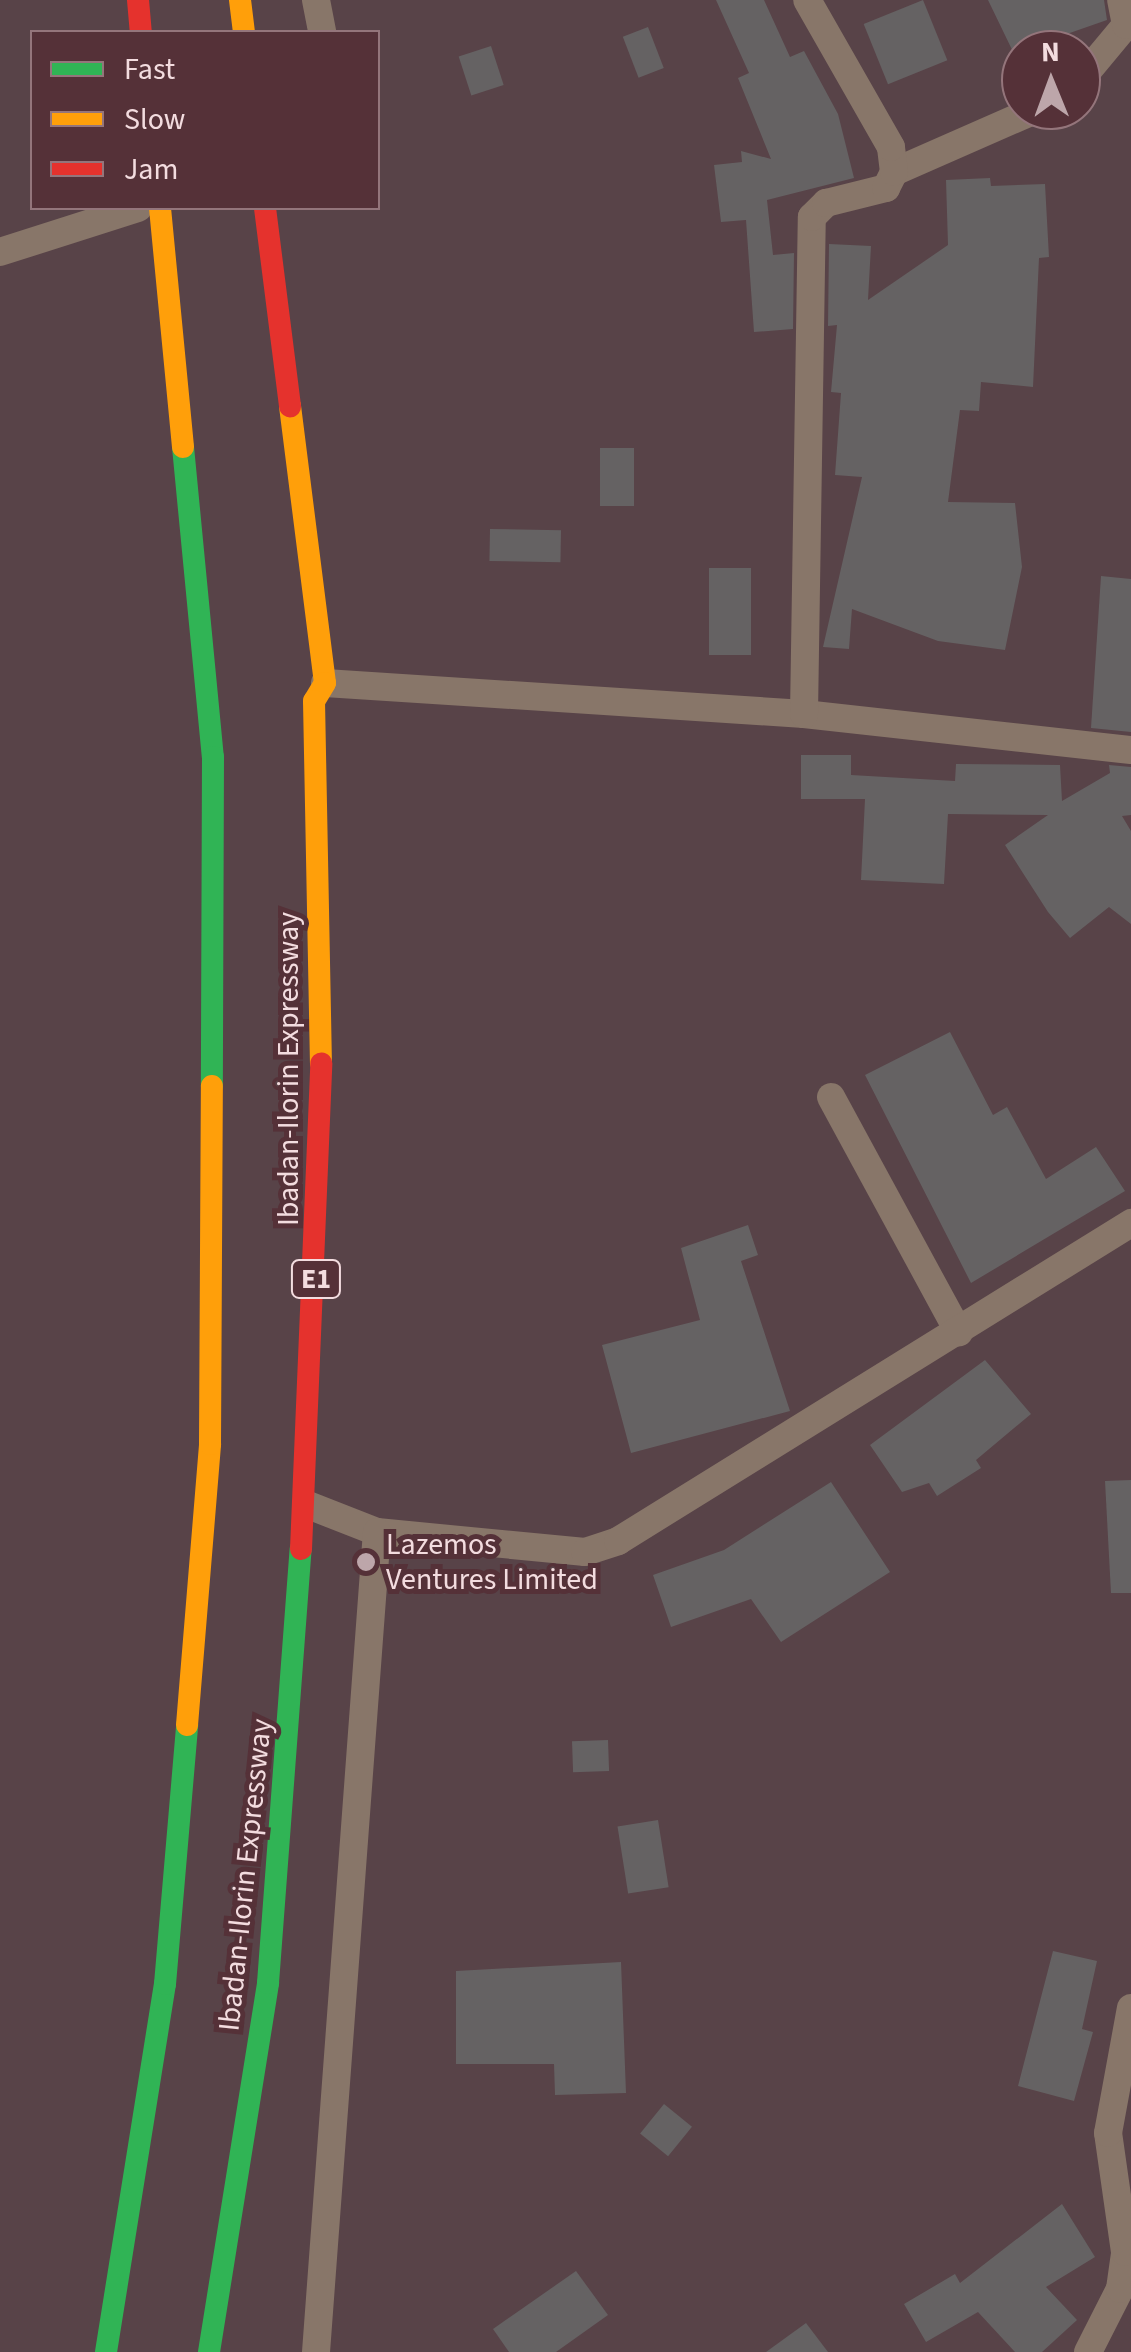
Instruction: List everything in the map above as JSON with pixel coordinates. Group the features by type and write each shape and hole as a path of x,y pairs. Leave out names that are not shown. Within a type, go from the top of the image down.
{"highway":[{"path":"138,0 142,30"},
{"path":"240,0 244,30"},
{"path":"106,2352 165,1984 210,1424 213,757 160,210"},
{"name":"Ibadan-Ilorin Expressway","path":"210,2352 268,1983 308,1505 322,1107 314,700 325,682 265,210"}],"street":[{"path":"316,0 322,30"},
{"path":"804,714 812,217 826,203 886,188 894,172 891,147 808,0"},
{"path":"1101,54 1126,25 1122,0"},
{"path":"894,172 1001,125"},
{"path":"0,252 132,210"},
{"path":"325,682 804,714 1131,750"},
{"path":"831,1097 958,1333"},
{"path":"308,1505 376,1532 541,1552 601,1546 958,1333 1131,1223"},
{"path":"316,2352 376,1532"},
{"path":"1088,2352 1120,2289 1125,2252 1120,2134 1131,2008"}],"building":[{"path":"716,0 764,0 790,57 804,51 838,114 854,178 767,200 773,255 794,253 793,329 754,332 746,220 721,222 714,165 742,162 741,151 771,159 738,78 749,73"},
{"path":"923,0 947,60 888,84 864,24"},
{"path":"988,0 1104,0 1107,20 1078,30 1002,30"},
{"path":"648,27 664,68 639,78 623,37"},
{"path":"491,46 504,85 471,95 459,57"},
{"path":"990,178 991,186 1045,184 1049,257 1039,258 1033,387 981,382 979,411 960,410 948,502 1015,503 1022,567 1005,650 938,641 852,609 849,649 823,647 862,477 835,475 841,393 831,392 837,325 828,326 829,244 871,246 868,300 948,245 946,180"},
{"path":"600,448 634,448 634,506 600,506"},
{"path":"490,529 561,530 560,562 489,561"},
{"path":"709,568 751,568 751,655 709,655"},
{"path":"1101,576 1131,579 1131,732 1091,728"},
{"path":"801,755 851,755 851,775 955,781 956,764 1060,765 1062,801 1110,773 1109,765 1131,767 1131,815 1122,816 1131,831 1131,924 1109,907 1070,938 1048,912 1005,845 1048,815 948,814 944,884 861,880 865,799 801,799"},
{"path":"950,1032 993,1115 1007,1107 1046,1179 1096,1147 1125,1191 971,1283 865,1075"},
{"path":"748,1225 758,1255 741,1261 790,1411 631,1453 602,1345 700,1320 681,1248"},
{"path":"985,1360 1031,1414 976,1460 981,1468 937,1496 929,1483 902,1492 870,1445"},
{"path":"1131,1480 1131,1593 1111,1593 1105,1481"},
{"path":"831,1482 890,1572 781,1642 751,1599 671,1627 653,1575 724,1550"},
{"path":"608,1740 609,1771 573,1772 572,1741"},
{"path":"658,1820 669,1887 628,1894 618,1826"},
{"path":"1053,1951 1097,1961 1082,2029 1093,2032 1074,2101 1018,2086"},
{"path":"621,1962 626,2093 555,2095 554,2064 456,2064 456,1971"},
{"path":"664,2104 692,2127 668,2156 640,2134"},
{"path":"1062,2204 1095,2257 1046,2287 1077,2320 1042,2352 1015,2352 978,2312 926,2342 904,2304 955,2274 960,2283"},
{"path":"576,2271 608,2315 556,2352 509,2352 493,2329"},
{"path":"806,2323 828,2352 766,2352"}],"traffic: fast":[{"path":"183,447 213,757 212,1086"},
{"path":"209,2352 268,1983 301,1549"},
{"path":"106,2352 165,1984 187,1725"}],"traffic: slow":[{"path":"240,0 244,30"},
{"path":"160,210 183,447"},
{"path":"290,406 325,683 314,701 321,1063"},
{"path":"187,1725 210,1444 212,1086"}],"traffic: jam":[{"path":"138,0 141,30"},
{"path":"265,210 290,406"},
{"path":"301,1549 321,1063"}],"place":[{"name":"Lazemos Ventures Limited","path":"366,1562"}]}
